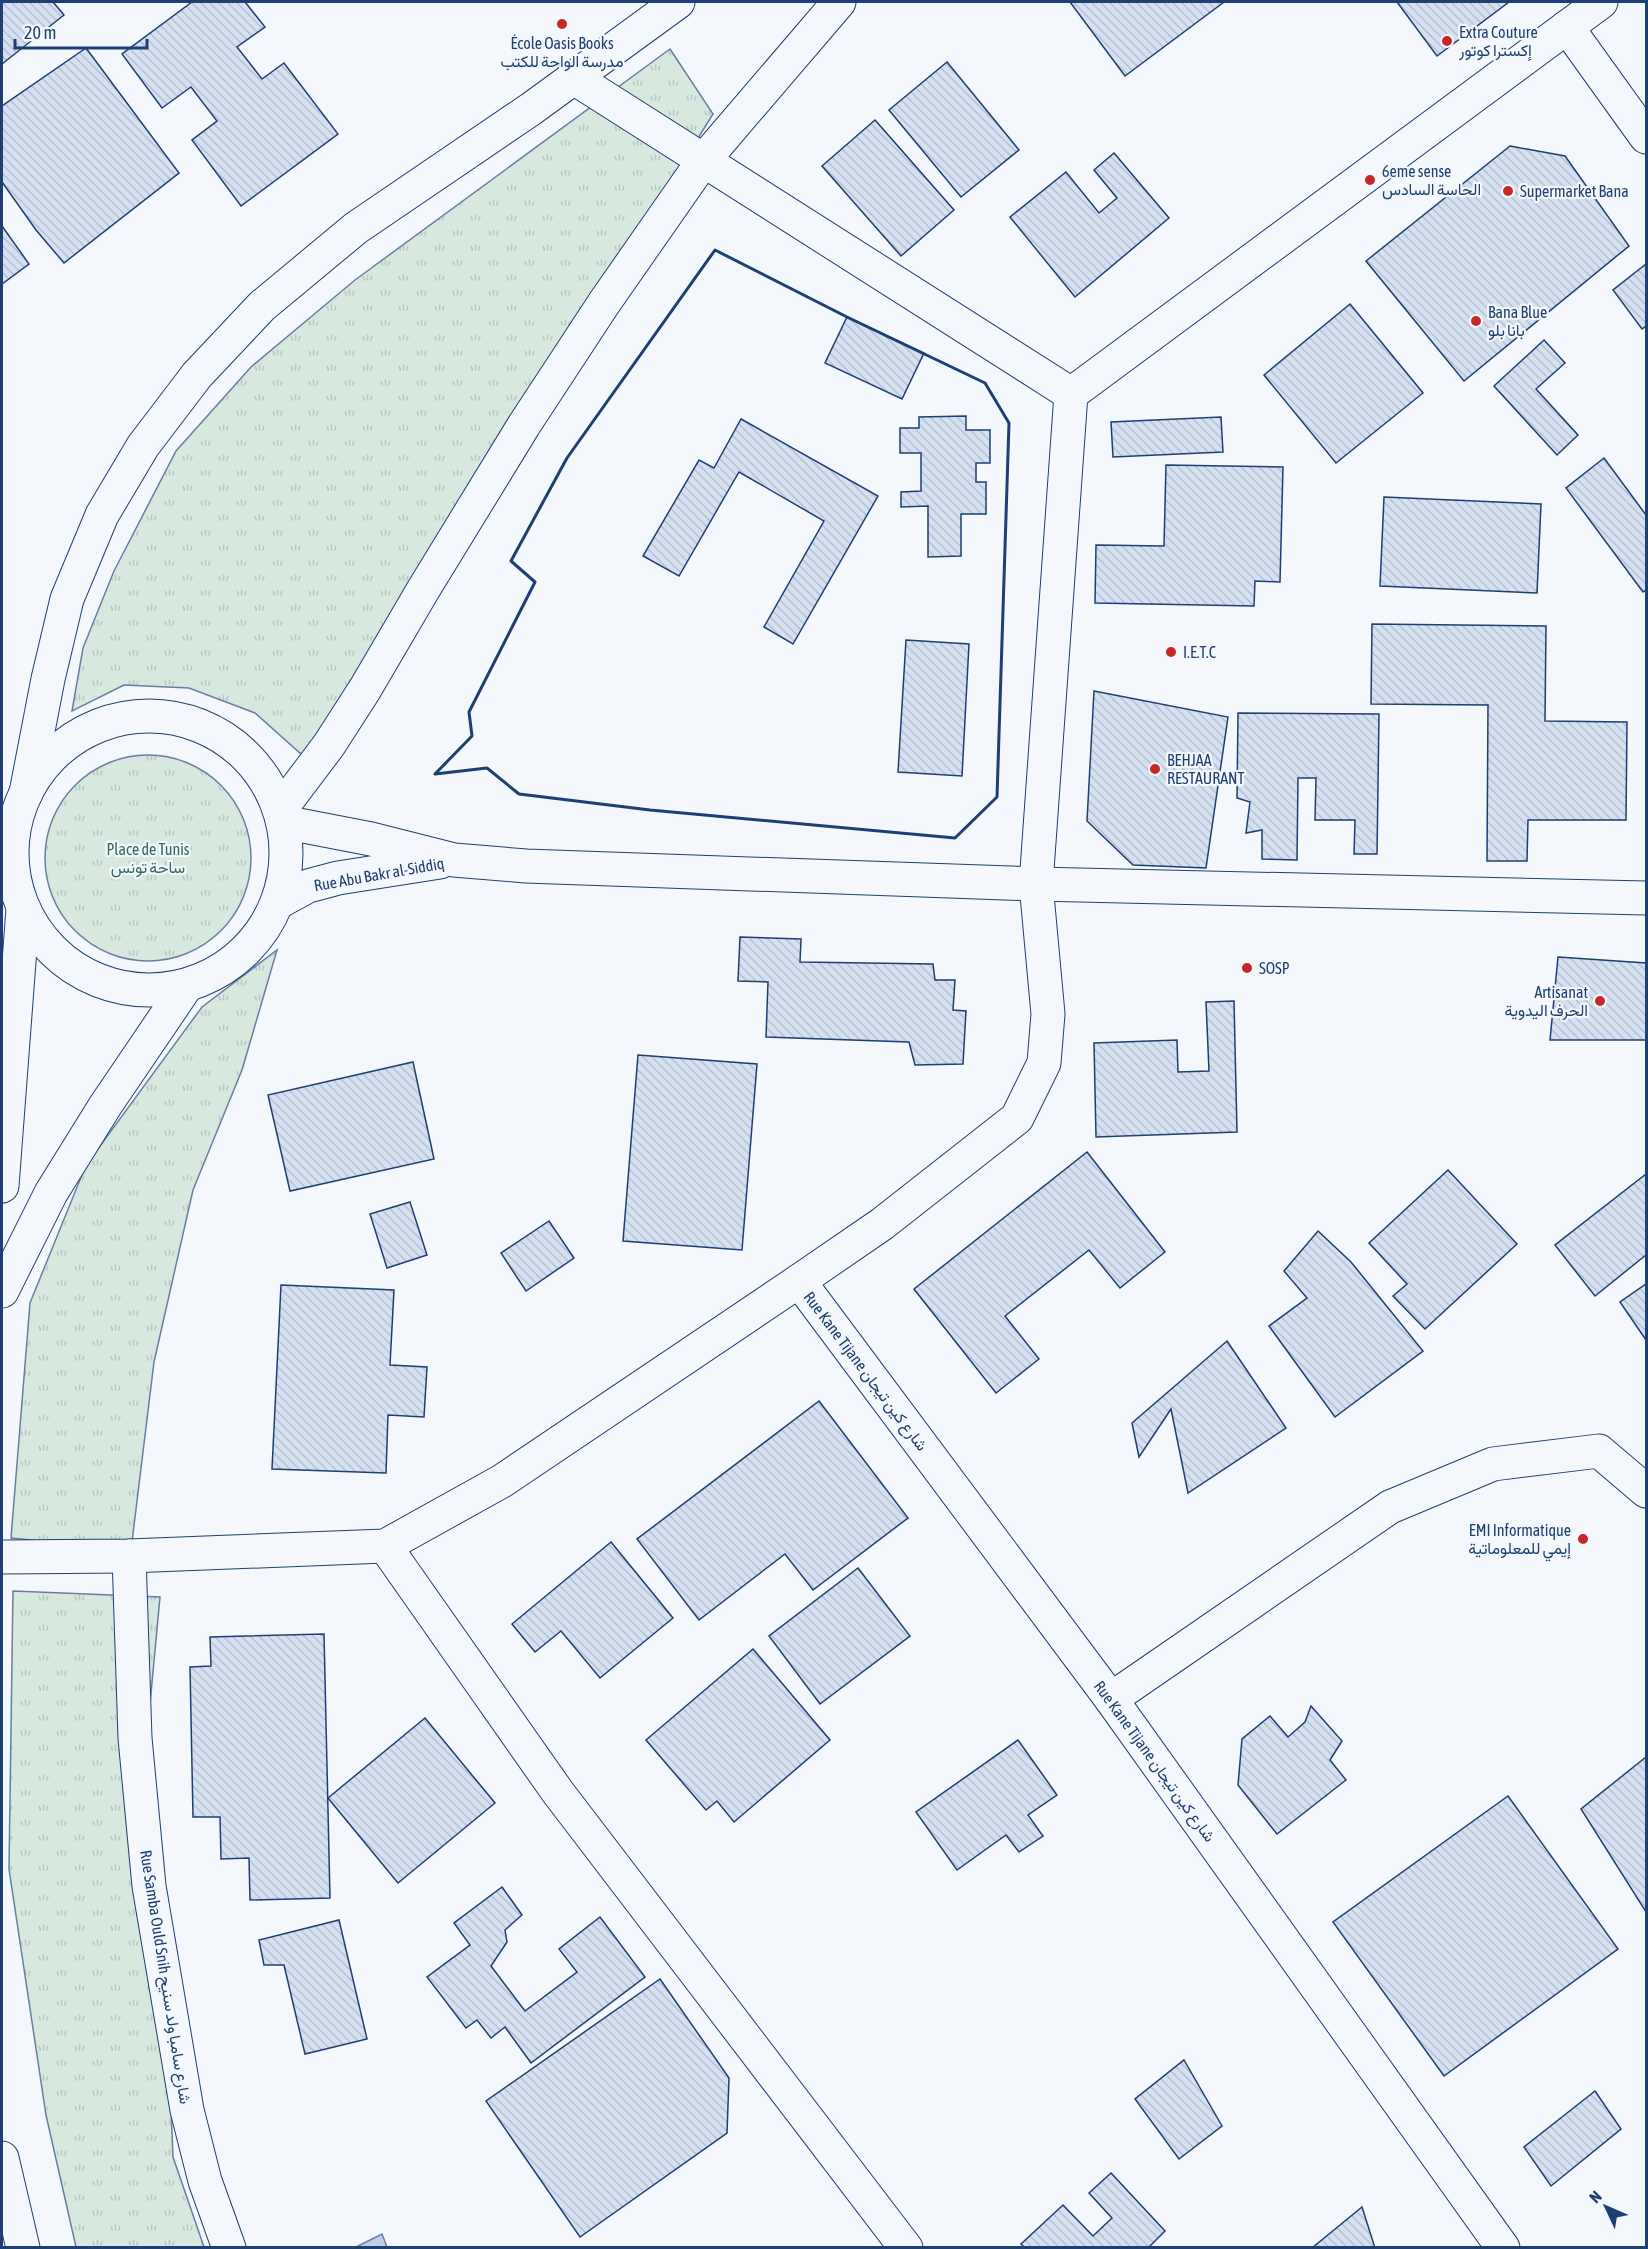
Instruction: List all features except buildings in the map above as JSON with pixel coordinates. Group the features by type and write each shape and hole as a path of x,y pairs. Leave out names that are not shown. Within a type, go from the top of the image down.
{"street":[{"path":"16,802 58,750 105,723 132,717 159,716 186,720 211,730 234,744 253,763 269,785 282,816 286,838 286,863 277,903 256,939 242,954 207,978 188,985 160,991 131,989 104,983 78,971 56,955 37,933 7,868 12,848 16,802 66,599 102,515 143,446 197,375 262,306 356,228 574,78 678,2"},
{"path":"282,816 366,689 423,590 565,362 703,161 839,2"},
{"path":"2,1557 129,1556 385,1545 502,1481 799,1281 882,1224 1017,1118 1044,1063 1048,1014 1036,884 1071,394 1601,2"},
{"path":"1567,27 1647,137"},
{"path":"574,78 1071,394"},
{"name":"Rue Abu Bakr al-Siddiq","path":"282,816 454,860"},
{"path":"454,860 526,866 1036,884 1647,898"},
{"name":"Rue Abu Bakr al-Siddiq","path":"277,903 308,886 338,878 454,860"},
{"path":"2,1186 24,909"},
{"path":"2,1291 51,1193 105,1106 188,985"},
{"name":"Rue Kane Tijane شارع كين تيجان","path":"799,1281 1111,1699 1503,2247"},
{"path":"1111,1699 1390,1507 1493,1464 1599,1451 1647,1491"},
{"path":"385,1545 557,1791 906,2247"},
{"name":"Rue Samba Ould Snih شارع سامبا ولد سنيح","path":"129,1556 135,1738 149,1886 187,2110 205,2181 229,2247"},
{"path":"2,2158 23,2247"}],"green space":[{"path":"670,49 713,114 310,762 255,713 189,688 124,685 72,711 83,648 114,571 176,451 251,367 355,280"},
{"name":"Place de Tunis ساحة تونس","path":"138,755 158,755 178,759 197,767 221,785 239,809 247,828 251,858 247,888 239,907 221,931 197,949 178,957 158,961 138,961 118,957 99,949 83,938 68,923 57,907 49,888 45,868 45,848 49,828 57,809 68,793 83,778 99,767 118,759"},
{"path":"277,950 242,1070 193,1190 154,1362 131,1550 11,1538 30,1303 86,1165 202,1007"},
{"path":"13,1591 160,1597 146,1747 162,1894 173,2157 204,2247 76,2247 46,2115 9,1869"}],"water":[{"path":"382,2234 387,2247 356,2247"}],"wall":[{"path":"715,250 985,383 1009,423 997,797 955,838 650,810 519,794 487,768 435,774 472,736 469,712 535,582 511,561 567,458 715,250"}],"place":[{"name":"École Oasis Books مدرسة الواحة للكتب","path":"562,24"},
{"name":"Extra Couture إكسترا كوتور","path":"1447,41"},
{"name":"6eme sense الحاسة السادس","path":"1370,180"},
{"name":"Supermarket Bana","path":"1508,191"},
{"name":"Bana Blue بانا بلو","path":"1476,321"},
{"name":"I.E.T.C","path":"1171,652"},
{"name":"BEHJAA RESTAURANT","path":"1155,769"},
{"name":"SOSP","path":"1247,968"},
{"name":"Artisanat الحرف اليدوية","path":"1600,1001"},
{"name":"EMI Informatique إيمي للمعلوماتية","path":"1583,1539"}]}
